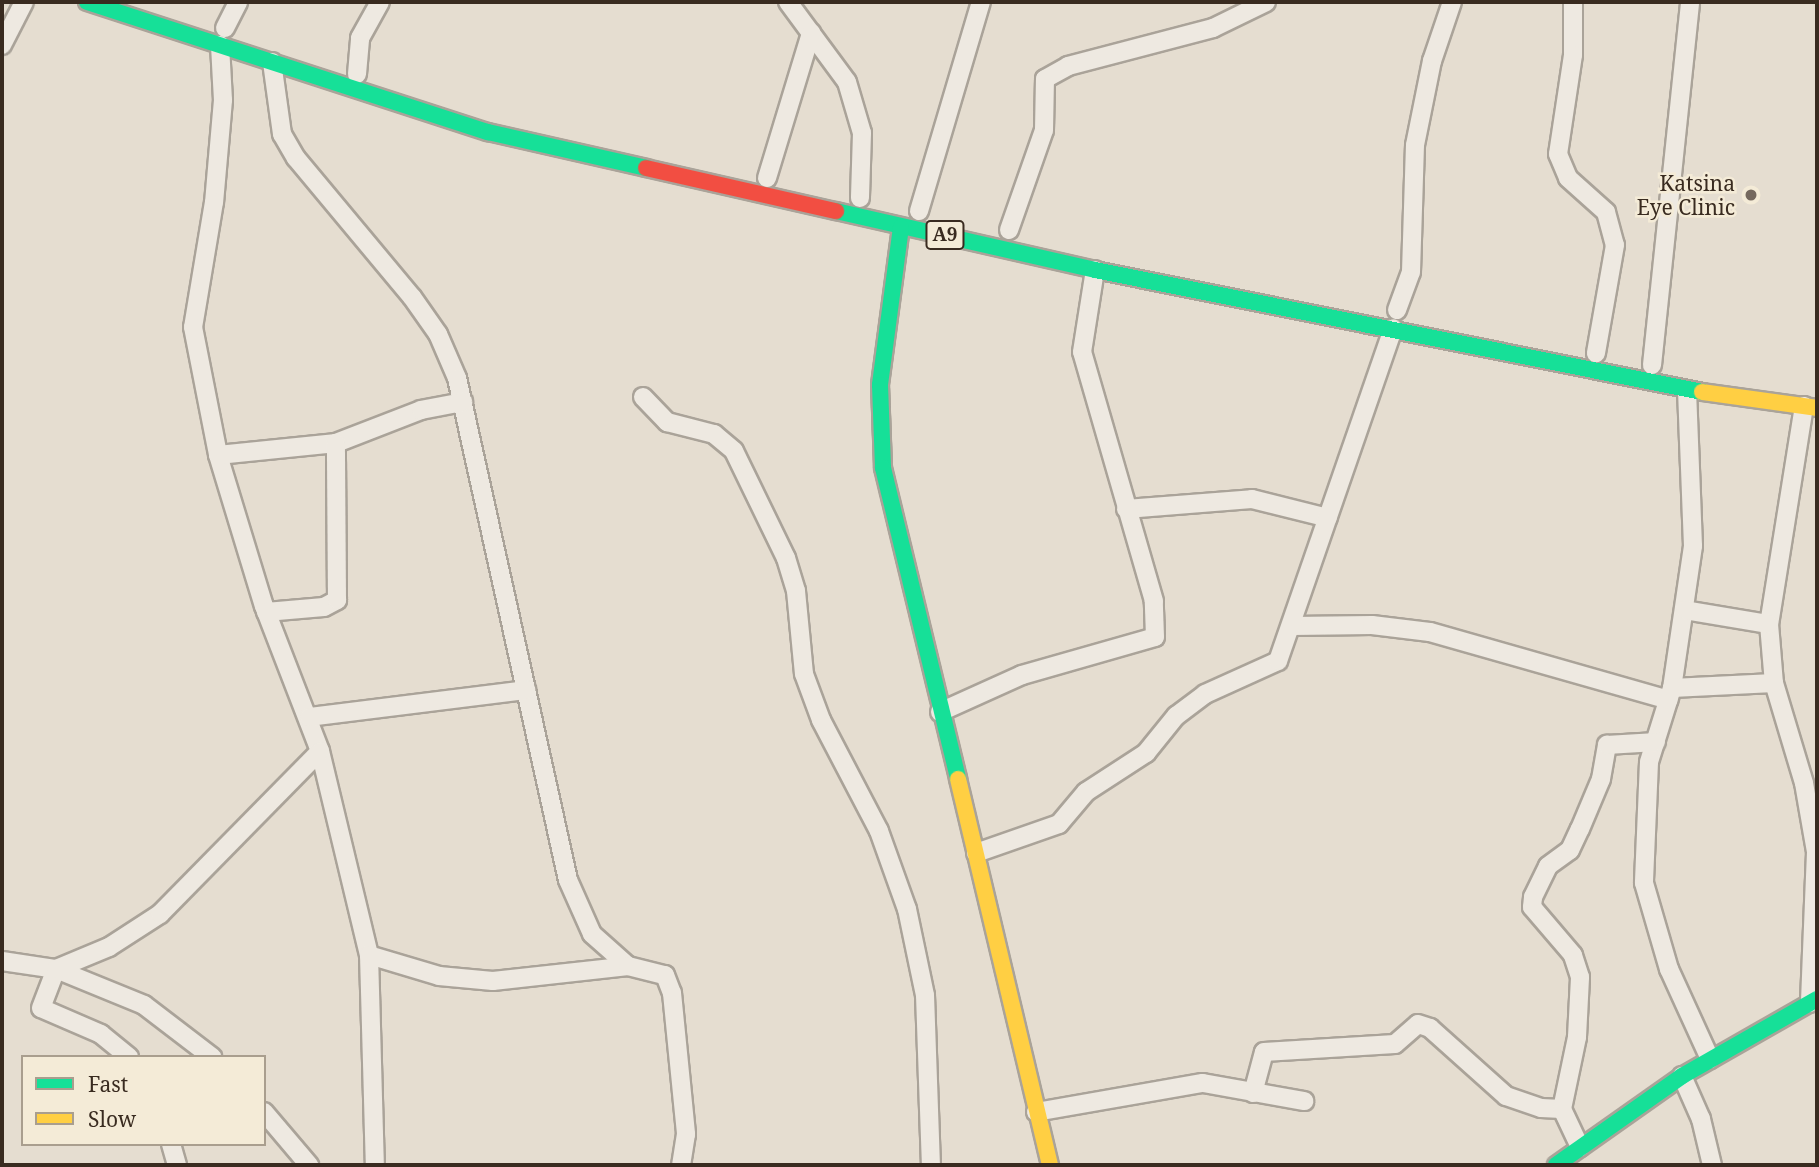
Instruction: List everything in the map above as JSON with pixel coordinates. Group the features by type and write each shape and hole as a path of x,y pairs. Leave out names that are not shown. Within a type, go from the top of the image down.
{"main road":[{"name":"A9","path":"87,2 219,32 492,114 488,132"},
{"name":"A9","path":"219,32 272,62 488,132 1095,270 1393,328 1687,390 1810,407"},
{"name":"A9","path":"647,149 925,212"},
{"path":"901,227 880,385 882,456 940,712 1050,1165"},
{"path":"1002,229 1033,236"},
{"path":"1390,309 1419,315"},
{"path":"1447,341 1452,323 1652,365 1742,379"},
{"path":"1556,1165 1682,1076 1814,1001"}],"street":[{"path":"2,45 24,2"},
{"path":"238,2 219,32 223,100 214,202 193,327 218,456 266,612 320,751 369,955 375,1165"},
{"path":"357,74 360,38 380,2"},
{"path":"788,2 850,95 862,132 860,198"},
{"path":"925,212 981,2"},
{"path":"1002,229 1044,130 1045,79 1068,66 1213,28 1266,2"},
{"path":"1390,309 1411,272 1415,145 1432,61 1452,2"},
{"path":"1573,2 1573,55 1558,154 1567,177 1606,212 1615,245 1596,353"},
{"path":"1652,365 1690,2"},
{"path":"767,178 811,33"},
{"path":"272,62 282,134 296,158 438,334 463,402 568,880 592,934 628,966"},
{"path":"940,712 1022,675 1155,637 1154,601 1082,352 1095,270"},
{"path":"976,853 1059,824 1086,792 1146,753 1185,709 1278,661 1393,328"},
{"path":"1687,390 1693,546 1670,694 1649,762 1644,883 1669,969 1710,1059"},
{"path":"643,397 667,422 714,434 734,451 786,558 796,591 804,674 821,720 879,831 906,909 925,995 931,1165"},
{"path":"218,456 336,443 421,410 463,402"},
{"path":"1810,407 1769,624 1774,683 1804,783 1816,852 1814,1001"},
{"path":"266,612 324,607 337,600 336,443"},
{"path":"1126,509 1252,499 1328,518"},
{"path":"1685,610 1769,624"},
{"path":"1292,626 1372,625 1430,632 1670,694 1774,683"},
{"path":"309,717 526,690"},
{"path":"1580,1147 1562,1109 1577,1037 1580,977 1573,955 1532,908 1533,897 1548,866 1570,850 1601,779 1607,745 1656,742"},
{"path":"127,1055 102,1034 41,1008 56,969 109,947 160,914 320,751"},
{"path":"369,955 439,976 493,981 628,966 665,975 673,993 686,1134 681,1165"},
{"path":"2,961 56,969 144,1005 209,1055"},
{"path":"1253,1093 1264,1052 1395,1045 1418,1024 1430,1028 1506,1096 1541,1108 1562,1109"},
{"path":"1682,1076 1701,1119 1712,1165"},
{"path":"1036,1112 1203,1083 1304,1101"},
{"path":"266,1114 309,1165"},
{"path":"172,1146 177,1165"}],"traffic: fast":[{"path":"87,2 488,132 646,168"},
{"path":"836,211 1095,270 1702,392"},
{"path":"901,227 880,385 883,468 958,779"},
{"path":"1556,1165 1682,1076 1817,999"}],"traffic: slow":[{"path":"1702,392 1817,408"},
{"path":"958,779 1050,1165"}],"traffic: jam":[{"path":"646,168 836,211"}],"place":[{"name":"Katsina Eye Clinic","path":"1751,195"}]}
